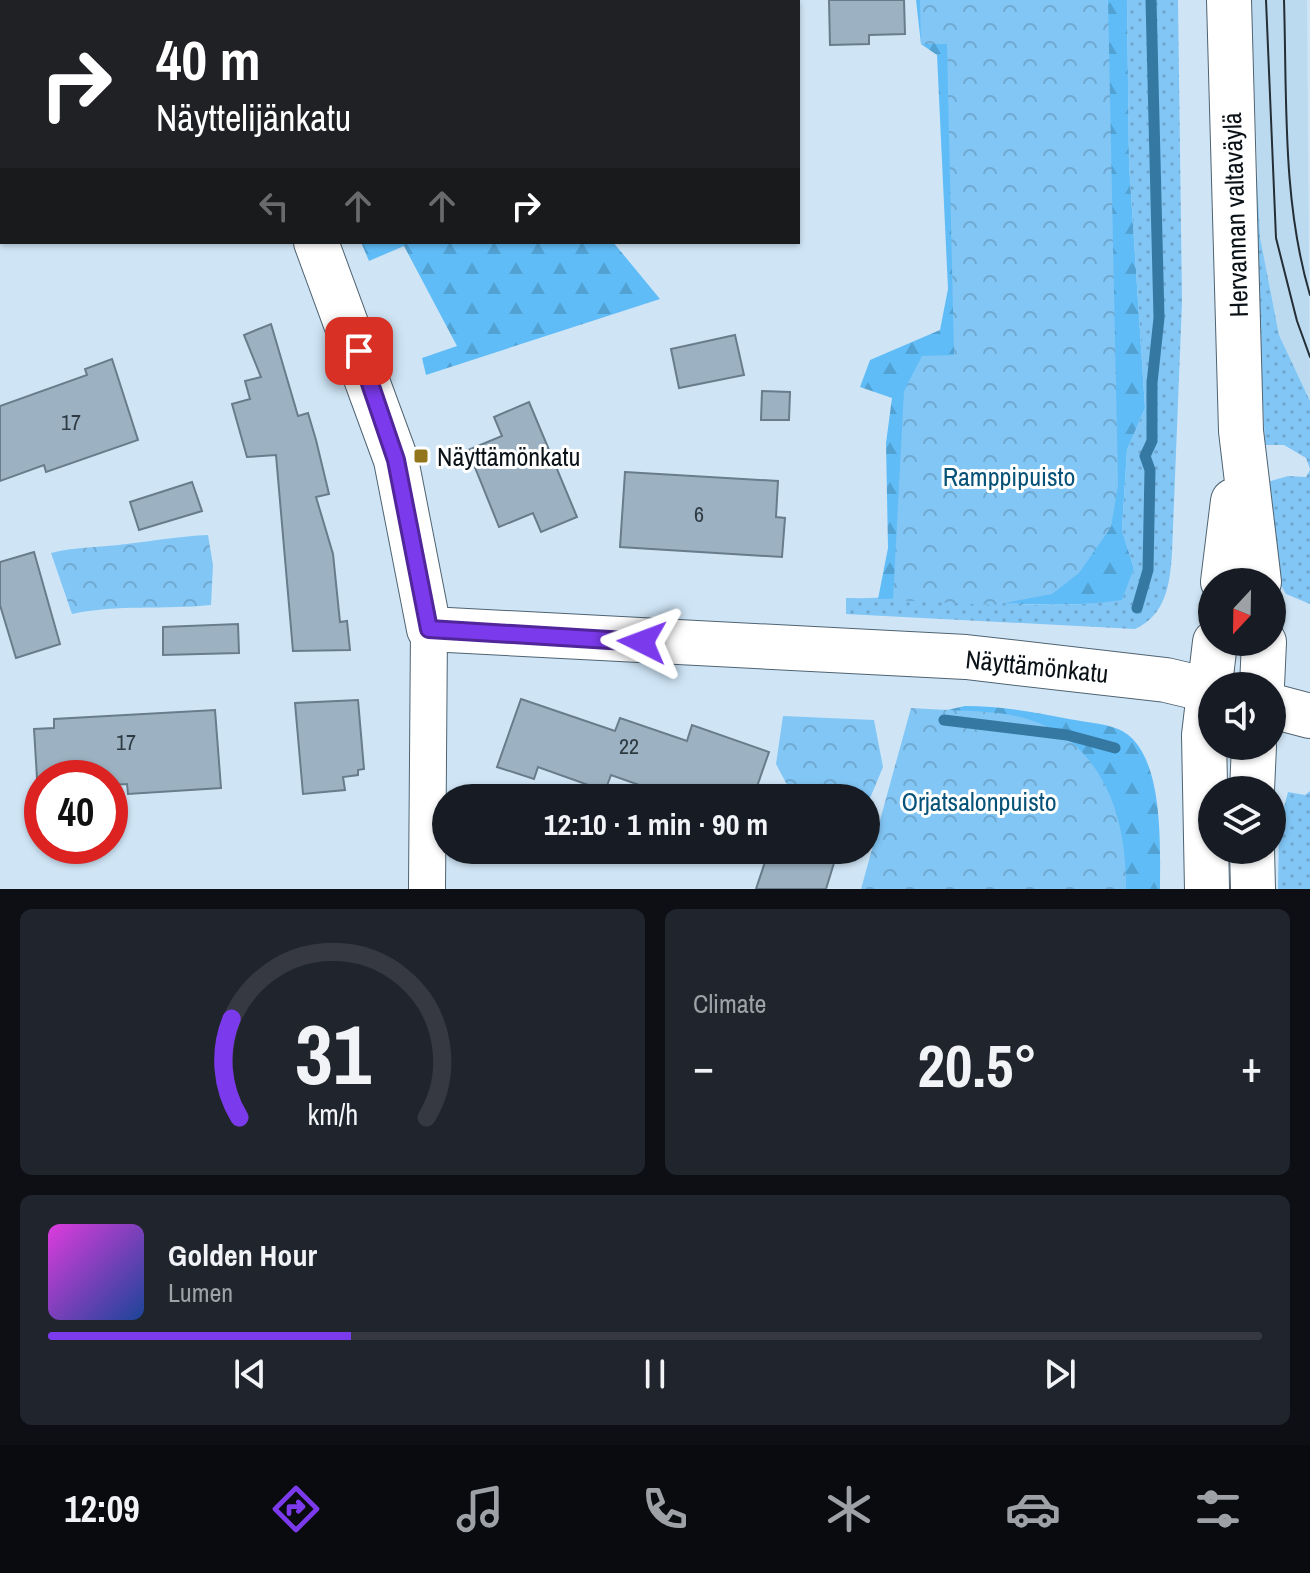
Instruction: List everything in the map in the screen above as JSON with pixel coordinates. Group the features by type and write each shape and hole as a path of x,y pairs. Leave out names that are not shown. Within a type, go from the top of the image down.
{"street":[{"name":"Hervannan valtaväylä","path":"1229,0 1241,431 1257,568"},
{"path":"317,244 359,351 396,460 429,629 431,801 427,889"},
{"name":"Hervannan valtaväylä","path":"1225,568 1241,431"},
{"name":"Näyttämönkatu","path":"429,629 966,657 1166,680 1198,688"},
{"path":"1286,710 1310,716"},
{"path":"1204,760 1207,889"},
{"path":"1252,864 1253,889"}],"shaded area":[{"path":"1251,0 1307,0 1310,401 1279,335 1260,237"}],"green space":[{"name":"Ramppipuisto","path":"916,0 1127,0 1129,164 1145,408 1127,450 1122,530 1134,569 1122,600 1060,605 878,599 888,548 886,443 892,398 860,387 870,360 940,330 948,289 937,55 921,44"},
{"name":"Ramppipuisto","path":"920,0 1108,0 1118,485 1111,527 1079,573 1052,594 994,605 893,600 904,391 922,356 954,355 947,44 921,44"},
{"path":"1127,0 1178,0 1182,302 1172,553 1170,576 1160,607 1154,616 1135,629 846,614 846,598 943,597 1058,605 1122,599 1134,569 1122,530 1127,450 1145,408 1129,164"},
{"path":"1257,174 1260,237 1279,335 1310,401 1310,469 1306,458 1284,445 1265,445 1258,302"},
{"path":"362,244 615,244 660,299 426,375 422,358 457,346 404,246 369,261"},
{"path":"1310,470 1310,604 1286,594 1286,568 1278,568 1267,482 1288,476 1306,477"},
{"path":"208,535 213,565 211,605 106,609 72,614 51,553 79,548"},
{"name":"Orjatsalonpuisto","path":"965,706 1017,710 1100,724 1118,729 1133,740 1144,756 1157,800 1160,889 881,889 939,725 947,710"},
{"name":"Orjatsalonpuisto","path":"911,708 998,713 1031,720 1059,733 1081,751 1098,773 1120,827 1126,889 861,889 868,864 880,864 880,820"},
{"path":"783,716 874,720 883,767 876,784 787,784 776,764"},
{"path":"1310,791 1310,889 1278,889 1278,864 1286,864 1288,792 1305,795"}],"building":[{"path":"829,0 904,0 905,34 869,35 869,44 830,45"},
{"path":"271,324 298,416 308,413 316,440 329,494 316,497 333,554 340,622 347,621 350,650 293,651 276,455 247,457 232,404 250,399 245,381 261,377 244,335"},
{"path":"735,335 744,375 679,388 671,349"},
{"path":"112,359 138,440 46,472 44,465 0,481 0,406 87,375 85,369"},
{"path":"762,391 790,392 789,420 761,420"},
{"path":"529,402 577,517 541,532 533,513 499,527 468,450 502,436 494,417"},
{"path":"625,472 778,481 776,517 785,518 782,557 620,547"},
{"path":"192,482 202,511 139,530 130,502"},
{"path":"34,552 60,644 16,658 0,605 0,562"},
{"path":"238,624 239,653 163,655 163,627"},
{"path":"521,699 615,731 620,718 687,741 692,725 769,752 758,784 636,784 611,775 608,784 585,784 538,767 534,779 497,767"},
{"path":"358,700 364,769 358,770 358,775 343,777 345,790 303,794 295,703"},
{"path":"215,710 221,788 128,794 128,760 36,760 34,729 54,728 54,719"},
{"path":"764,864 834,864 826,889 756,889"}],"waterway":[{"path":"1137,608 1148,570 1150,470 1145,456 1152,441 1152,383 1159,318 1151,0"},
{"path":"944,720 1067,735 1115,748"}],"tram line":[{"path":"1266,0 1276,238 1297,321 1310,357"},
{"path":"1284,0 1290,186 1310,295"}],"place":[{"name":"Näyttämönkatu","path":"421,456"}],"route":[{"path":"359,351 396,460 429,629 642,642"}]}
